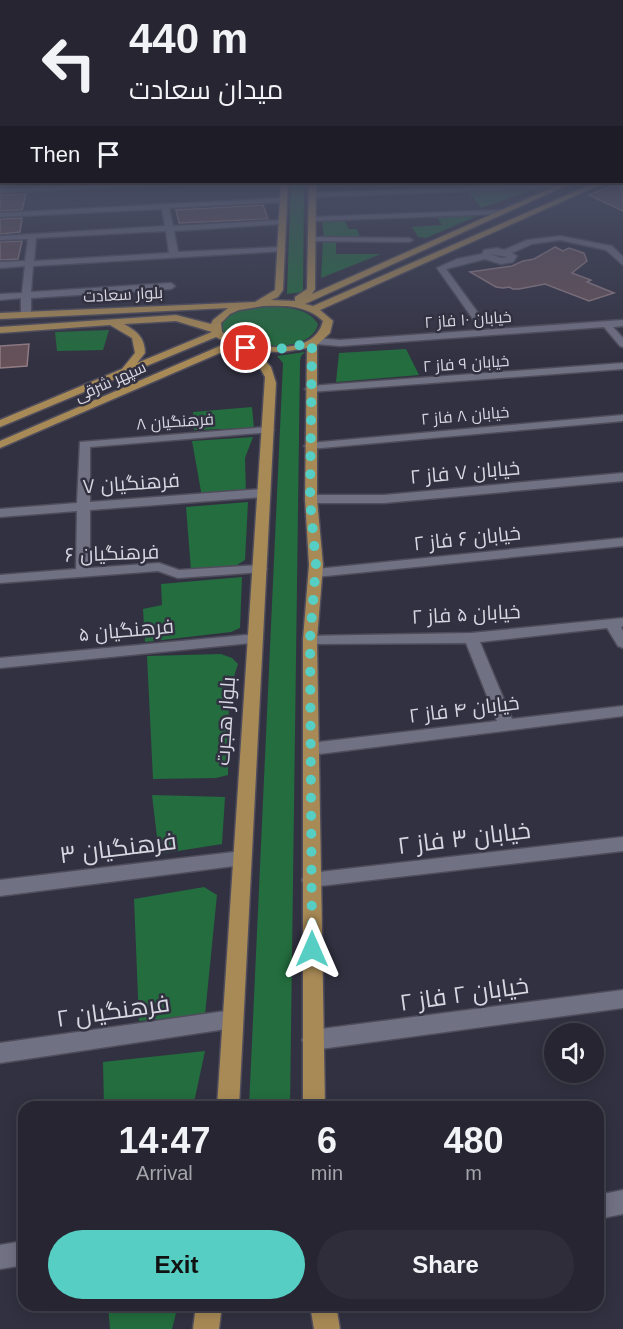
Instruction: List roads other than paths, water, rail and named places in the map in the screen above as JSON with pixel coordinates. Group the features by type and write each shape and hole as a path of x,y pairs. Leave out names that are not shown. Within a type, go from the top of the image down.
{"main road":[{"path":"251,304 267,299 279,290 281,239"},
{"path":"294,304 311,289 311,239"},
{"path":"294,304 440,239"},
{"path":"314,309 473,239"},
{"name":"سپهر شرقی","path":"0,424 216,331 220,317 251,304"},
{"path":"240,346 273,350 314,342 325,335 329,328 328,321 314,309 294,304"},
{"name":"بلوار سعادت","path":"0,316 169,307 294,304"},
{"path":"169,307 181,312 176,318"},
{"name":"بلوار سعادت","path":"0,330 176,318 216,331"},
{"path":"112,322 135,336 140,347 136,360 123,372"},
{"name":"بلوار هجرت","path":"216,331 264,361 270,371 228,1101"},
{"path":"314,342 310,389 310,500 316,573 310,639 314,1101"},
{"name":"سپهر شرقی","path":"0,446 186,364 240,346"},
{"path":"167,354 181,355 187,360 186,364"},
{"path":"206,1329 208,1311"},
{"path":"324,1311 327,1329"}],"street":[{"path":"26,314 32,239"},
{"path":"172,239 174,255"},
{"path":"313,239 410,240"},
{"path":"476,317 441,268 486,254 507,252 530,242 559,239"},
{"path":"573,239 609,248 623,262"},
{"path":"460,245 486,254"},
{"path":"0,265 281,249"},
{"path":"0,297 171,286"},
{"name":"خیابان ۱۰ فاز ۲","path":"314,342 340,343 623,323"},
{"path":"606,324 623,344"},
{"name":"خیابان ۹ فاز ۲","path":"310,389 623,366"},
{"name":"خیابان ۸ فاز ۲","path":"310,446 623,418"},
{"name":"فرهنگیان ۸","path":"83,506 84,444 268,430"},
{"name":"خیابان ۷ فاز ۲","path":"310,500 384,499 623,477"},
{"name":"فرهنگیان ۷","path":"0,513 264,493"},
{"path":"83,506 83,572"},
{"name":"خیابان ۶ فاز ۲","path":"316,573 623,542"},
{"name":"فرهنگیان ۶","path":"0,579 159,567 178,574 260,569"},
{"path":"617,623 623,643"},
{"name":"خیابان ۵ فاز ۲","path":"310,639 471,638 617,623"},
{"path":"471,638 507,724"},
{"name":"فرهنگیان ۵","path":"0,663 256,639"},
{"name":"خیابان ۴ فاز ۲","path":"311,749 623,711"},
{"name":"خیابان ۳ فاز ۲","path":"311,880 623,844"},
{"name":"فرهنگیان ۳","path":"0,888 242,858"},
{"name":"خیابان ۲ فاز ۲","path":"313,1040 623,999"},
{"name":"فرهنگیان ۲","path":"0,1053 233,1019"},
{"path":"604,1206 623,1202"},
{"path":"0,1257 18,1254"}]}
